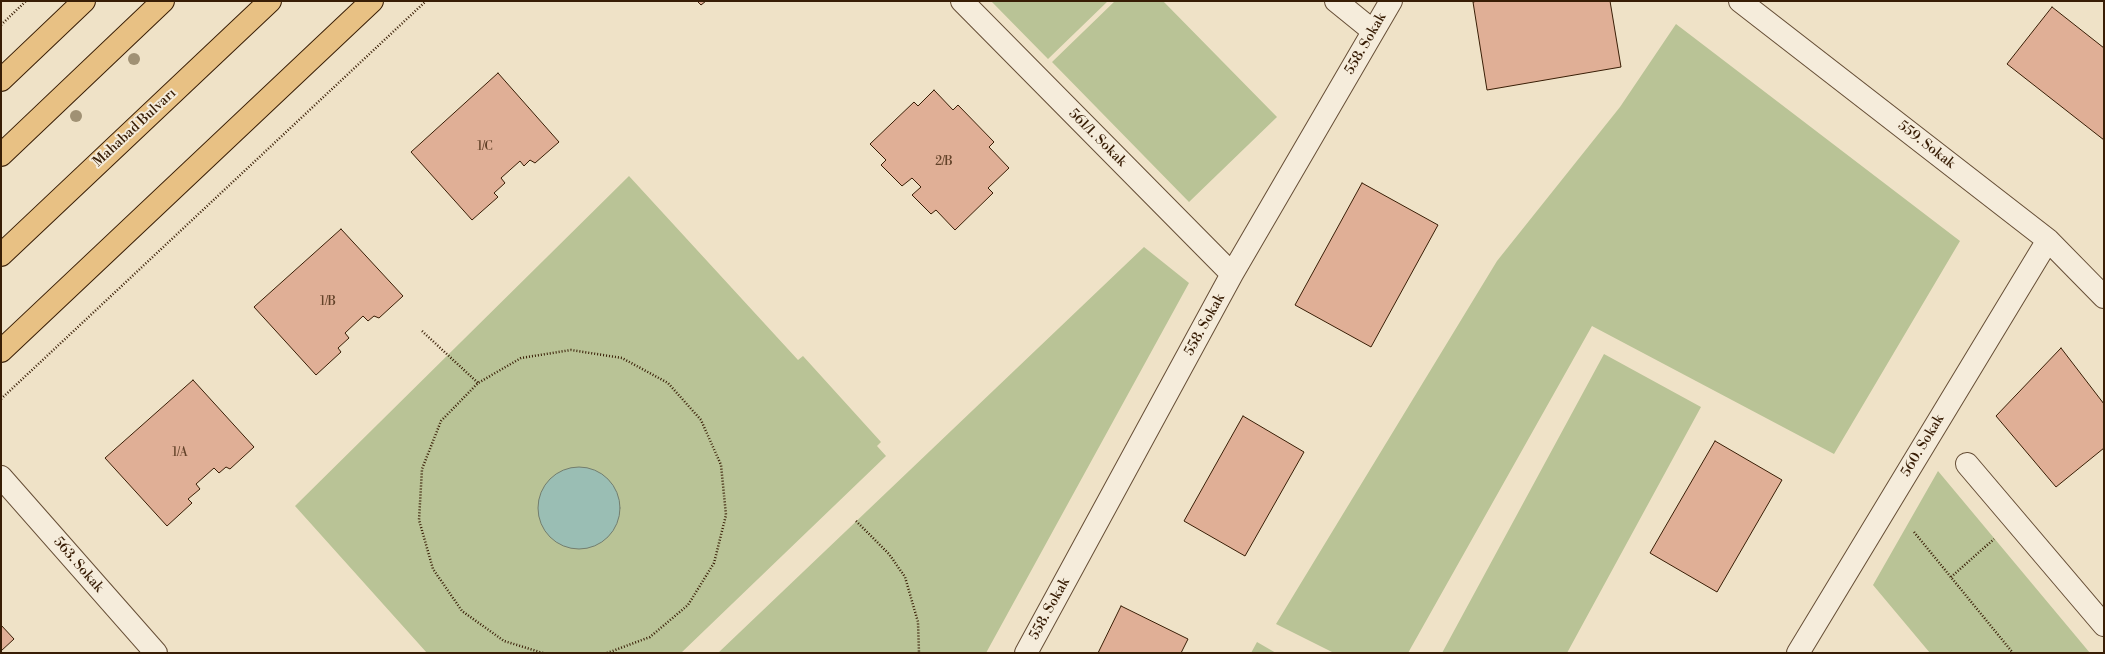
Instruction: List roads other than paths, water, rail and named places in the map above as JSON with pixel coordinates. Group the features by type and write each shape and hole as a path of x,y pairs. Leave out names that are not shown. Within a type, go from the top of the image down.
{"main road":[{"path":"2,77 84,1"},
{"path":"1,155 163,1"},
{"name":"Mahabad Bulvarı","path":"1,255 270,1"},
{"path":"1,351 372,1"}],"street":[{"name":"561/1. Sokak","path":"962,1 1232,274"},
{"path":"1336,1 1374,31"},
{"name":"558. Sokak","path":"1026,653 1232,274 1391,1"},
{"name":"559. Sokak","path":"1740,1 2048,240 2104,296"},
{"name":"560. Sokak","path":"1798,653 2048,240"},
{"path":"1967,464 2104,626"},
{"name":"563. Sokak","path":"1,478 156,653"}],"water":[{"path":"571,467 587,467 602,474 613,485 620,500 620,516 617,524 608,537 595,546 587,549 571,549 556,542 545,531 538,516 538,500 545,485 556,474"}]}
